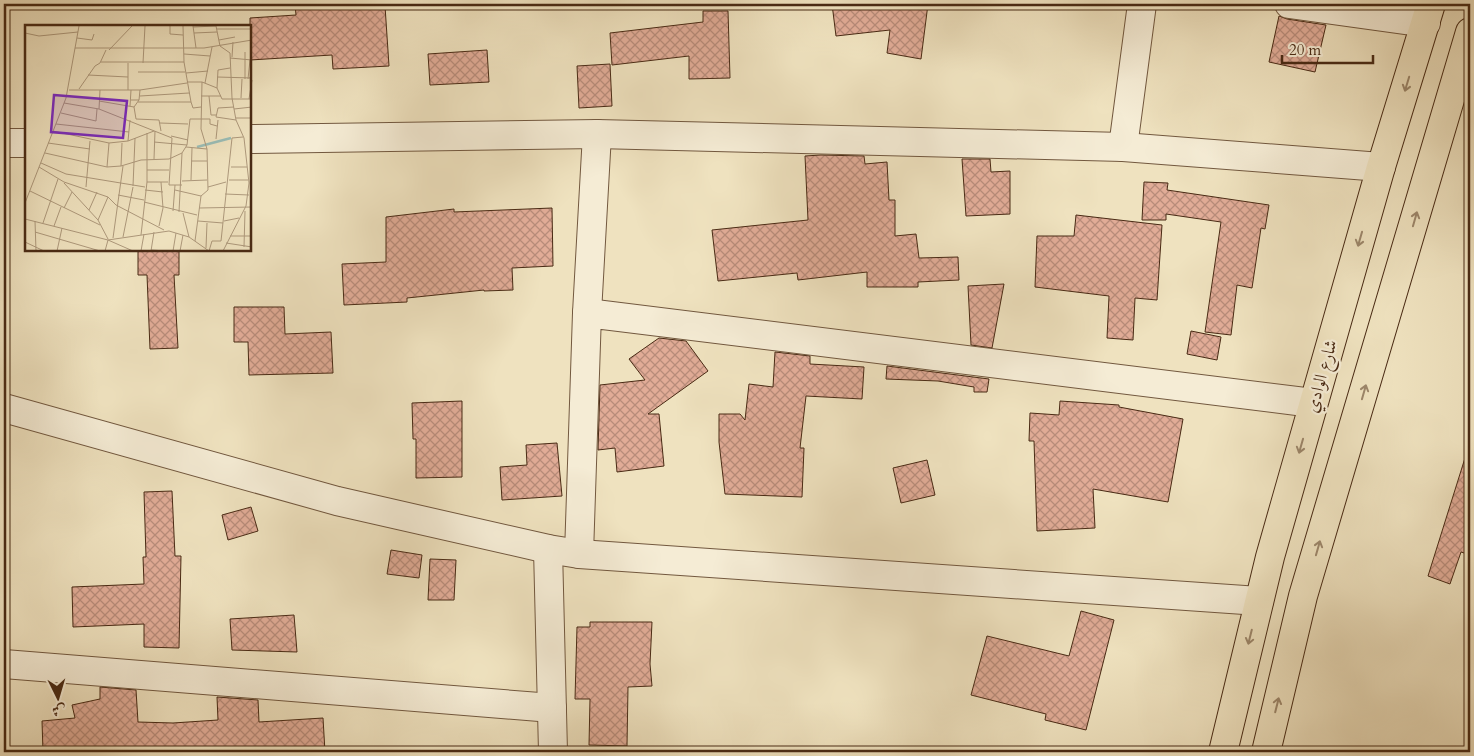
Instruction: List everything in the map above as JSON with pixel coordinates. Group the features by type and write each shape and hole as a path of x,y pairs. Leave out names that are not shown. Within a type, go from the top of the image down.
{"main road":[{"name":"شارع الوادي","path":"1223,752 1259,601 1313,404 1381,167 1428,13"},
{"path":"1266,752 1304,596 1470,32"}],"street":[{"path":"1124,147 1142,4"},
{"path":"1289,4 1428,13"},
{"path":"579,554 587,312 597,134"},
{"path":"251,140 597,134 1124,147 1381,167"},
{"path":"4,143 25,143"},
{"path":"587,312 1313,404"},
{"path":"4,408 337,501 548,549 579,554 1259,601"},
{"path":"548,549 553,752"},
{"path":"4,664 552,708"}],"building":[{"path":"295,4 327,4 328,9 385,6 389,66 333,69 332,55 251,60 250,18 296,15"},
{"path":"832,4 928,4 921,59 887,53 890,30 836,36"},
{"path":"703,11 728,11 730,78 689,79 689,56 612,65 610,33 703,22"},
{"path":"1279,16 1326,25 1315,72 1269,62"},
{"path":"487,50 489,82 430,85 428,54"},
{"path":"610,64 612,106 579,108 577,66"},
{"path":"805,156 864,156 865,164 887,162 889,200 895,200 895,236 916,234 919,258 958,257 959,280 918,282 918,287 867,287 867,272 798,280 797,273 718,281 712,230 808,220"},
{"path":"962,159 990,159 991,172 1010,171 1010,214 966,216"},
{"path":"1144,182 1168,183 1167,190 1269,205 1265,229 1261,228 1252,288 1237,285 1231,335 1205,332 1221,222 1166,214 1166,220 1142,220"},
{"path":"552,208 553,266 512,268 513,290 484,290 407,298 407,302 344,305 342,264 386,262 386,217 454,209 454,212"},
{"path":"1076,215 1162,225 1157,300 1135,298 1133,340 1107,338 1109,296 1035,287 1037,236 1074,236"},
{"path":"138,251 179,251 179,275 174,275 178,348 150,349 147,275 138,275"},
{"path":"1004,284 992,348 971,345 968,286"},
{"path":"234,307 284,307 285,334 331,332 333,373 249,375 248,342 234,342"},
{"path":"1191,331 1221,337 1217,360 1187,354"},
{"path":"659,338 686,341 708,371 648,414 659,414 664,466 617,472 615,448 598,450 600,385 645,380 629,359"},
{"path":"775,352 810,356 810,364 864,367 862,399 806,396 800,448 804,448 802,497 725,494 719,442 719,414 740,414 745,420 749,384 773,387"},
{"path":"887,366 989,379 987,392 974,392 974,387 938,381 886,379"},
{"path":"462,401 462,477 416,478 416,439 413,439 412,403"},
{"path":"1060,401 1119,405 1119,407 1183,419 1168,502 1093,489 1095,528 1037,531 1034,441 1029,441 1030,413 1059,415"},
{"path":"557,443 562,496 502,500 500,467 527,465 526,445"},
{"path":"1465,458 1470,459 1470,555 1461,552 1450,584 1428,576"},
{"path":"927,460 935,495 901,503 893,468"},
{"path":"172,491 175,556 181,556 179,648 144,647 144,624 73,627 72,587 144,584 143,557 146,557 144,492"},
{"path":"251,507 258,531 228,540 222,515"},
{"path":"391,550 422,555 419,578 387,574"},
{"path":"430,559 456,560 454,600 428,600"},
{"path":"1081,611 1114,620 1086,730 1045,720 1046,714 971,695 987,636 1069,656"},
{"path":"294,615 297,652 232,650 230,619"},
{"path":"590,622 652,622 650,664 652,686 628,687 627,746 589,745 590,699 575,699 577,627 590,627"},
{"path":"100,687 136,690 138,722 173,723 218,720 217,697 258,700 259,722 323,718 325,752 43,752 42,721 75,718 72,705 100,699"}]}
